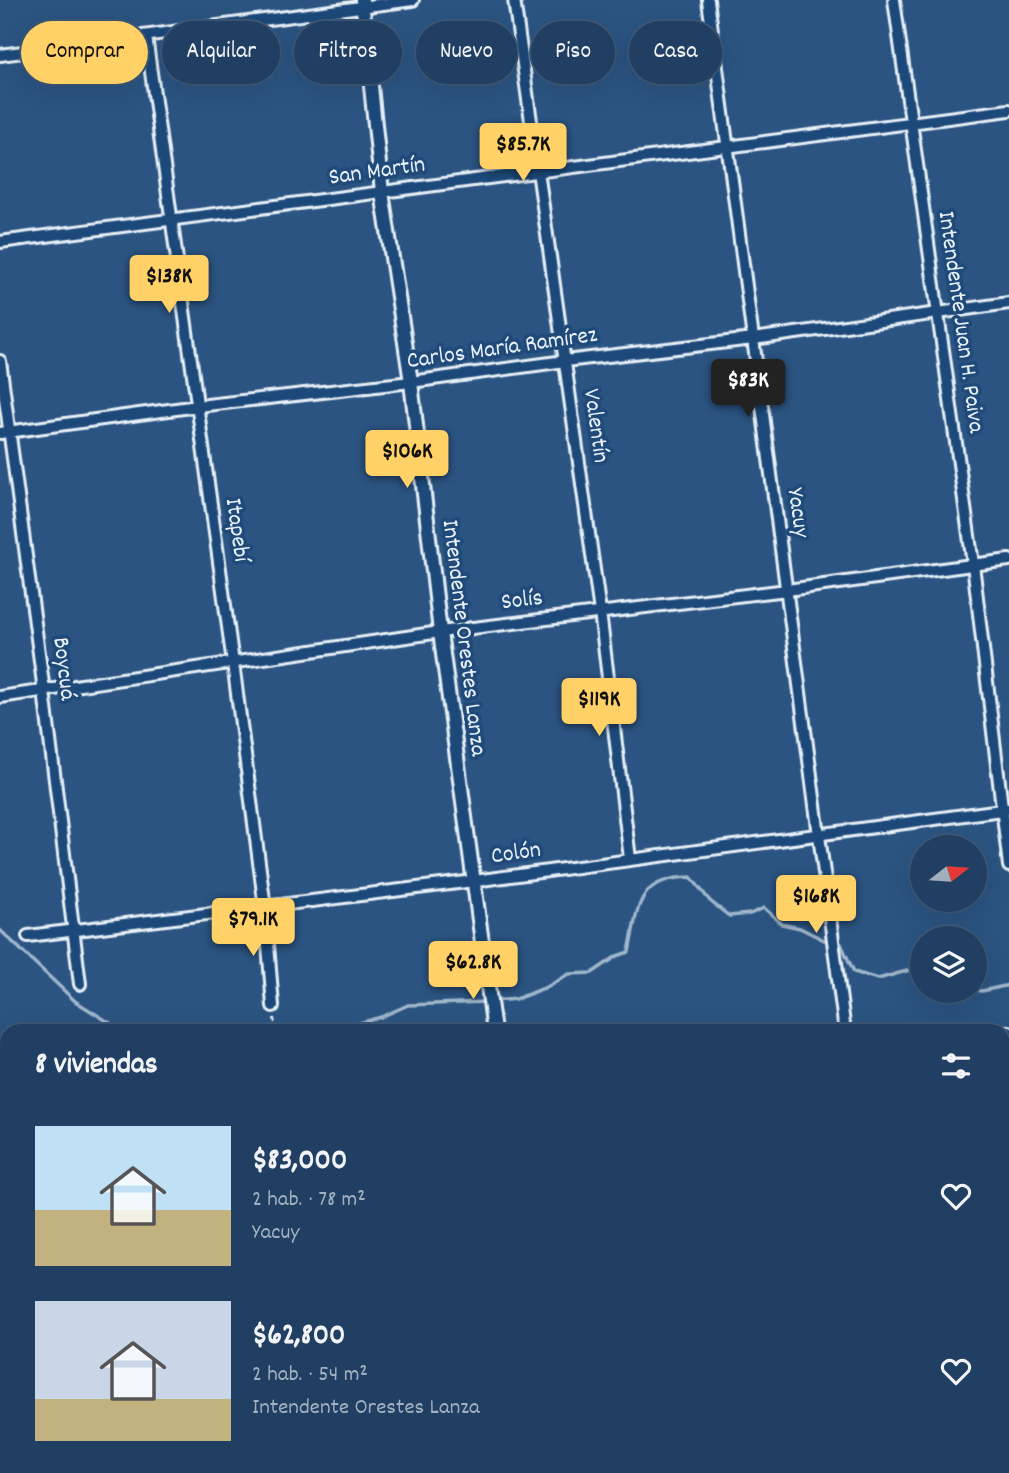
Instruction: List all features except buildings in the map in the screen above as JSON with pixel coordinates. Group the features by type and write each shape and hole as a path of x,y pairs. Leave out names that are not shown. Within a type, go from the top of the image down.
{"street":[{"path":"148,36 362,3 413,0"},
{"name":"Valentín","path":"514,0 600,612 630,859"},
{"name":"Yacuy","path":"708,0 844,1024"},
{"name":"Intendente Juan H. Paiva","path":"894,0 973,564 1005,810 1008,862"},
{"name":"Intendente Orestes Lanza","path":"362,3 382,192 411,382 440,632 494,1024"},
{"name":"Itapebí","path":"148,51 265,908 272,1006"},
{"path":"0,55 21,52"},
{"name":"San Martín","path":"0,242 1009,110"},
{"name":"Carlos María Ramírez","path":"5,432 753,339 1009,303"},
{"name":"Boycuá","path":"0,361 5,432 44,691 80,984"},
{"name":"Solís","path":"0,697 440,632 1009,560"},
{"name":"Colón","path":"29,936 265,908 1005,810"}],"path":[{"path":"272,1006 275,1024"}],"waterway":[{"path":"493,1001 516,999 547,987 569,974 592,973 617,956 629,952 643,898 659,883 673,879 691,877 710,901 729,916 750,914 764,908 782,924 800,928 824,940"},
{"path":"0,930 75,1001 112,1024"},
{"path":"841,944 854,972 878,979 910,970"},
{"path":"987,990 1009,985"},
{"path":"356,1024 408,1005 485,1002"}]}
